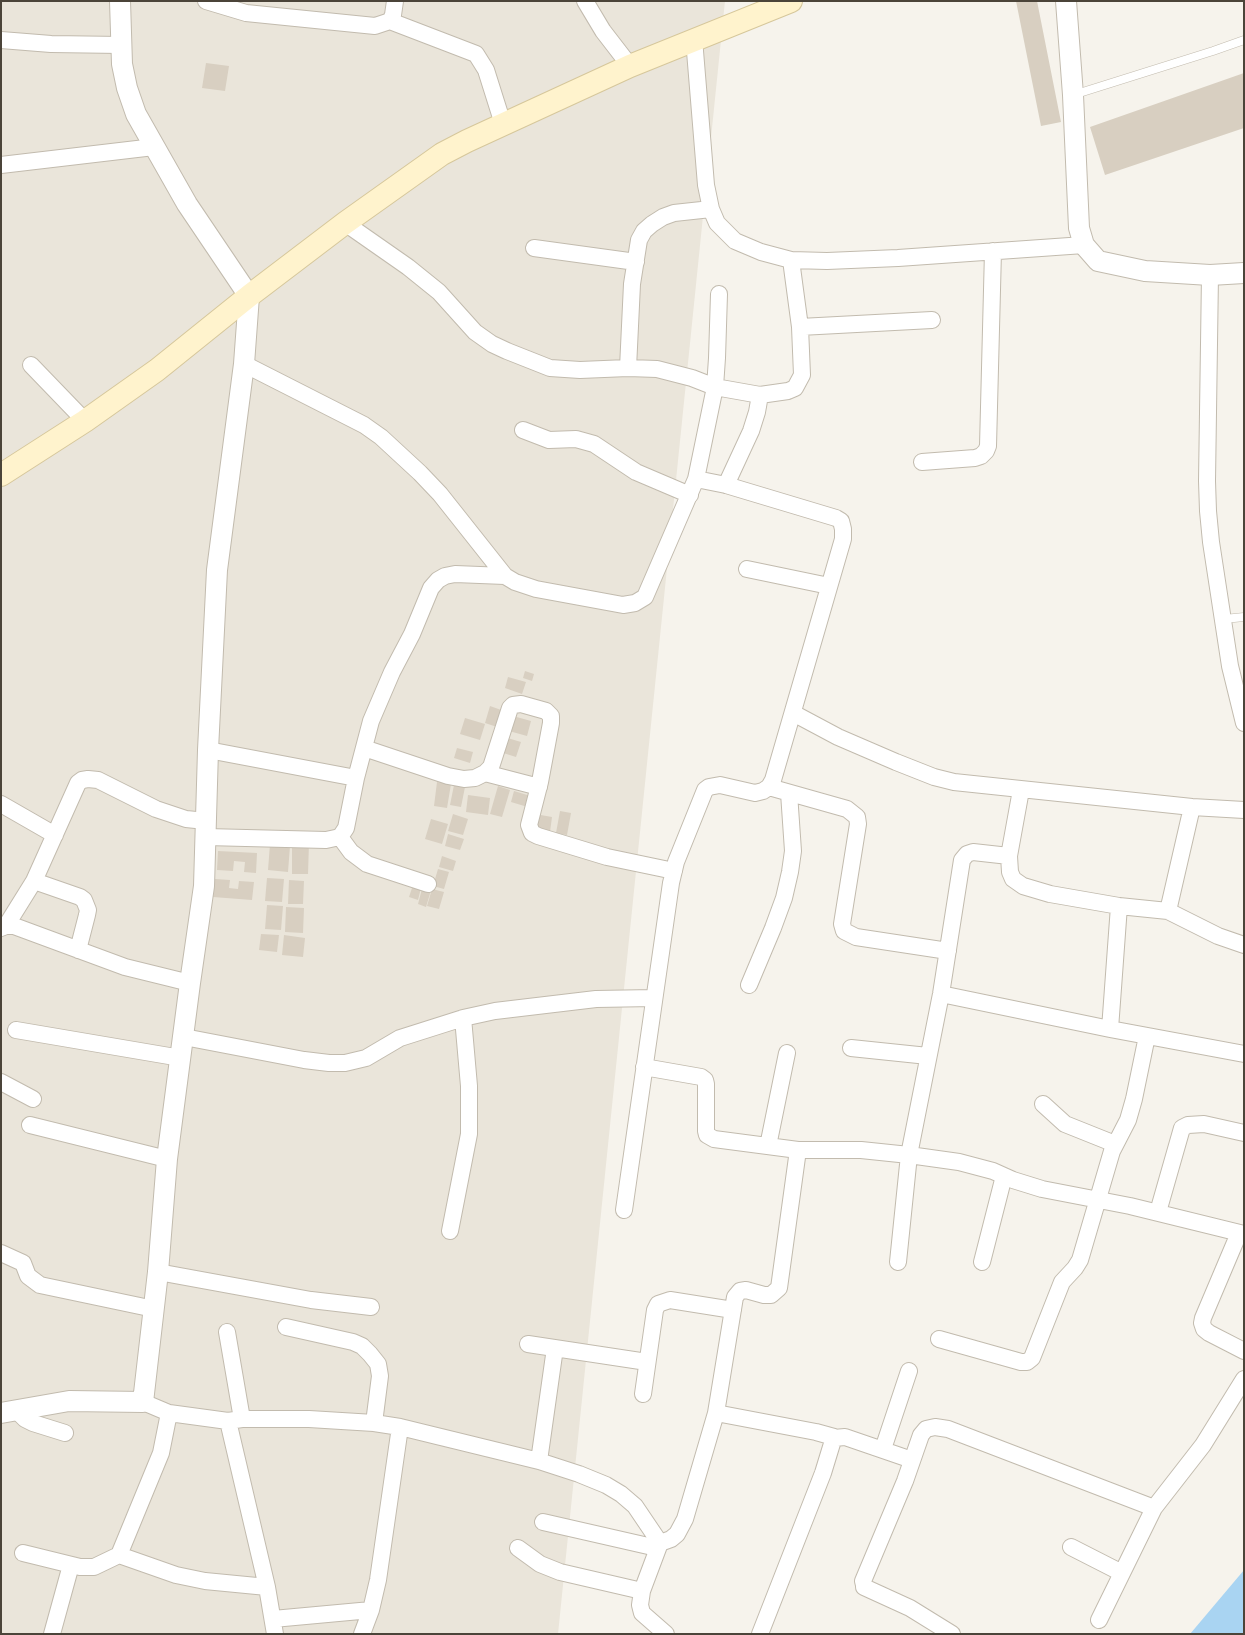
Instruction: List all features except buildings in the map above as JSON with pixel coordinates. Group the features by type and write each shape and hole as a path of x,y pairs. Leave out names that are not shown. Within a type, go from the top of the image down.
{"main road":[{"path":"1,475 84,421 157,370 249,296 345,223 442,154 630,66 791,1"}],"street":[{"path":"120,1 122,64 127,88 136,114 187,204 249,296 244,364 218,570 208,750 204,886 167,1159 158,1272 142,1402"},
{"path":"206,1 246,13 300,19 375,26 390,21 476,54 486,70 503,124"},
{"path":"390,21 395,1"},
{"path":"585,1 603,31 630,66"},
{"path":"1066,1 1074,95 1079,228 1084,245 1098,261 1115,266 1145,271 1210,275 1244,273"},
{"path":"694,39 705,175 711,209 717,223 735,241 761,252 791,260 853,261 1084,245"},
{"path":"1,40 50,44 121,45"},
{"path":"1,165 154,147"},
{"path":"628,368 631,303 639,240 644,231 663,217 674,213 711,209"},
{"path":"345,223 416,273 438,292 475,332 492,344 550,368 580,370 628,368 672,372 715,387 760,395 788,391 795,388 802,375 800,327 791,260"},
{"path":"534,248 636,262"},
{"path":"922,462 975,458 986,452 988,446 993,251"},
{"path":"1210,275 1207,481 1211,542 1230,666 1244,723"},
{"path":"244,364 364,425 381,438 440,494 506,576 515,582 536,589 623,605 635,603 645,597 696,479 715,387 718,294"},
{"path":"800,327 932,320"},
{"path":"31,365 84,421"},
{"path":"726,485 751,431 760,395"},
{"path":"523,430 549,440 576,439 594,444 636,472 690,495"},
{"path":"624,1210 674,871 705,790 714,785 720,785 755,793 763,791 773,780 843,539 841,521 726,485 696,479"},
{"path":"746,569 829,586"},
{"path":"4,927 34,881 78,783 88,779 107,784 156,809 206,829 326,840 340,837 346,828 356,778 371,722 431,588 438,580 455,574 506,576"},
{"path":"364,748 448,776 464,779 475,778 485,774 491,767 510,708 513,705 521,704 546,710 551,716 551,723 539,787 529,825 530,830 534,835 607,857 674,871"},
{"path":"794,713 838,737 934,777 954,782 1192,807 1244,810"},
{"path":"208,750 356,778"},
{"path":"485,774 539,787"},
{"path":"768,787 847,809 857,817 858,824 842,924 844,931 856,937 948,951"},
{"path":"1021,790 1009,856 1010,872 1013,879 1023,886 1050,894 1119,906 1168,911 1218,936 1244,945"},
{"path":"748,985 773,928 784,898 790,872 793,852 789,793"},
{"path":"1,804 55,835"},
{"path":"1168,911 1192,807"},
{"path":"340,837 351,852 367,864 428,884"},
{"path":"898,1262 908,1154 948,951 962,860 964,856 973,852 1009,856"},
{"path":"34,881 84,900 88,910 78,950"},
{"path":"1110,1029 1119,906"},
{"path":"4,927 14,926 125,967 190,983"},
{"path":"940,994 1244,1054"},
{"path":"184,1037 304,1060 345,1063 366,1058 400,1038 463,1018 504,1010 596,999 654,998"},
{"path":"450,1231 469,1134 469,1086 463,1018"},
{"path":"16,1030 180,1060"},
{"path":"939,1339 1021,1362 1027,1362 1032,1358 1062,1282 1080,1260 1115,1144 1124,1129 1132,1106 1147,1036"},
{"path":"851,1048 928,1056"},
{"path":"768,1146 787,1053"},
{"path":"644,1067 701,1077 705,1080 706,1131 710,1138 798,1150 861,1150 908,1154 959,1162 993,1171 1042,1189 1158,1212 1242,1233 1202,1323 1204,1329 1209,1333 1244,1351"},
{"path":"1,1082 33,1099"},
{"path":"1044,1104 1065,1124 1115,1144"},
{"path":"1158,1212 1182,1128 1188,1125 1204,1124 1244,1133"},
{"path":"30,1125 167,1159"},
{"path":"543,1522 658,1546 677,1534 685,1519 716,1413 735,1297 740,1291 746,1290 764,1295 771,1294 779,1288 798,1150"},
{"path":"982,1262 1004,1176"},
{"path":"1,1253 23,1263 28,1276 40,1285 154,1309"},
{"path":"158,1272 311,1300 371,1307"},
{"path":"643,1394 655,1310 658,1304 670,1300 732,1310"},
{"path":"286,1327 354,1342 362,1346 370,1354 378,1364 380,1376 374,1423"},
{"path":"227,1332 235,1420 274,1626 371,1610"},
{"path":"528,1344 647,1362"},
{"path":"539,1461 555,1348"},
{"path":"883,1449 909,1371"},
{"path":"1099,1620 1154,1508 1202,1445 1244,1380"},
{"path":"9,1411 70,1401 142,1402 169,1413 235,1420 309,1419 374,1423 539,1461 579,1474 606,1485 621,1494 635,1506 658,1546 642,1591 640,1605 642,1613 666,1634"},
{"path":"9,1411 33,1424 65,1434"},
{"path":"119,1556 161,1453 169,1413"},
{"path":"716,1413 816,1432 834,1438 846,1437 912,1460"},
{"path":"952,1634 910,1608 864,1587 864,1581 902,1490 921,1435 926,1429 935,1427 948,1429 1154,1508"},
{"path":"362,1634 371,1610 382,1554 400,1428"},
{"path":"760,1634 820,1481 834,1438"},
{"path":"1071,1547 1122,1573"},
{"path":"518,1548 540,1564 560,1572 642,1591"},
{"path":"24,1553 80,1567 94,1567 119,1556 176,1575 205,1581 267,1587"},
{"path":"52,1634 71,1565"}],"lane":[{"path":"1074,95 1244,40"},
{"path":"1224,619 1244,617"}],"shaded area":[{"path":"1,1 725,1 558,1634 1,1634"}],"water":[{"path":"1244,1570 1244,1634 1190,1634"}]}
